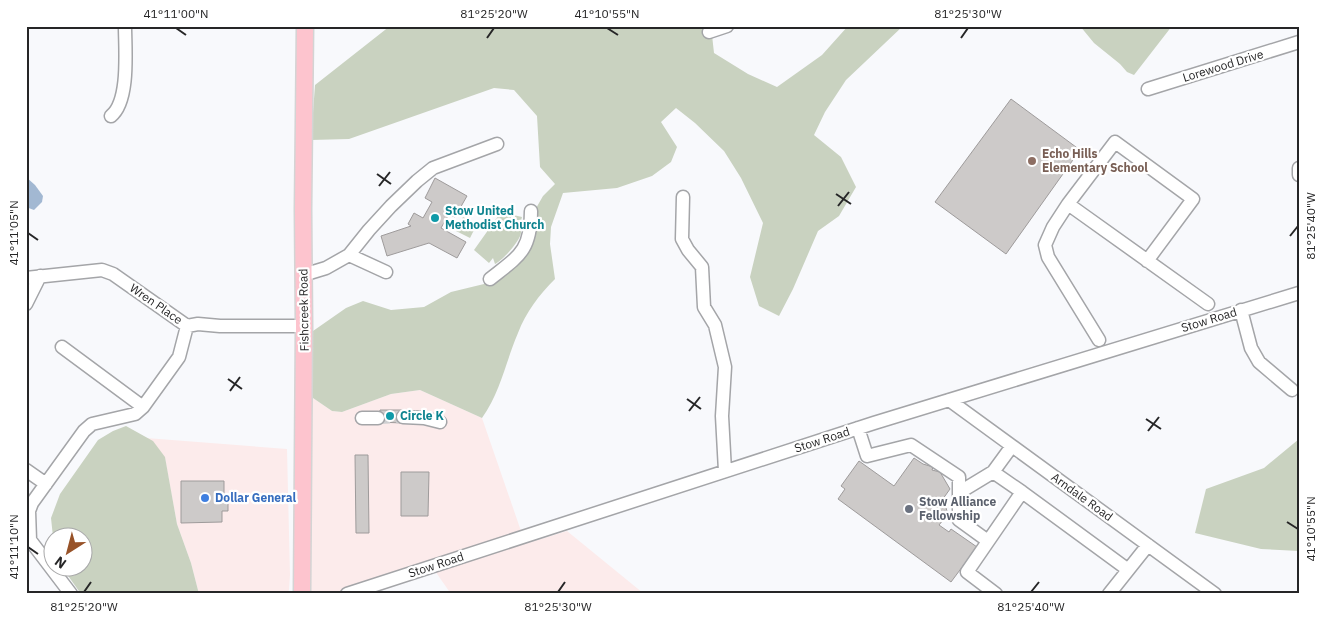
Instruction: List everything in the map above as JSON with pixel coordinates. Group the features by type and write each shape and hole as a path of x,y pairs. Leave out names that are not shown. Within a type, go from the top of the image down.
{"main road":[{"name":"Fishcreek Road","path":"302,594 305,26"}],"street":[{"path":"111,116 120,103 123,92 125,79 125,26"},
{"path":"708,32 727,26"},
{"name":"Lorewood Drive","path":"1148,89 1299,42"},
{"path":"1099,340 1048,257 1045,245 1053,227 1068,204 1115,142 1193,199 1147,261"},
{"path":"303,275 326,268 355,255 369,230 391,206 433,168 497,144"},
{"path":"1299,168 1299,175"},
{"path":"683,197 682,239 688,250 702,267 704,307 715,325 725,367 722,416 725,470"},
{"path":"1068,204 1208,304"},
{"path":"490,279 508,267 524,248 531,230 531,211"},
{"path":"355,255 386,272"},
{"name":"Wren Place","path":"26,278 102,270 108,271 187,326 198,324 220,326 304,326"},
{"path":"26,304 40,276"},
{"name":"Stow Road","path":"347,594 725,470 1299,293"},
{"path":"1241,310 1251,348 1259,362 1292,390"},
{"path":"71,594 27,540 29,511 32,503 84,431 92,424 130,416 143,406 179,357 187,326"},
{"path":"62,347 143,406"},
{"name":"Arndale Road","path":"949,400 1215,594"},
{"path":"403,417 424,418 440,422"},
{"path":"362,418 378,418"},
{"path":"858,428 867,456 910,445 960,477 960,520 988,541"},
{"path":"960,492 993,472 1012,446"},
{"path":"26,470 46,484"},
{"path":"993,472 1127,569"},
{"path":"996,594 966,572 1022,492"},
{"path":"1109,594 1148,545"}],"shaded area":[{"path":"420,390 482,418 521,531 337,594 306,594 306,399 313,398 332,411 342,412 391,394"},
{"path":"146,438 287,449 290,575 287,594 199,594 191,563 177,524 165,458"},
{"path":"567,531 643,593 451,594 435,571"}],"green space":[{"path":"390,26 711,26 714,53 748,74 777,87 822,55 848,26 903,26 846,80 825,112 814,135 841,157 856,187 839,216 818,231 779,316 759,306 750,277 763,223 741,178 724,151 695,123 676,108 661,122 677,147 671,162 652,176 617,188 563,193 551,227 550,244 555,279 538,298 521,325 494,398 482,418 420,390 391,394 342,412 332,411 313,398 313,331 346,308 363,301 391,310 424,307 451,292 484,284 507,273 521,261 529,249 535,210 543,196 555,184 540,167 537,116 514,90 494,88 349,139 311,140 315,85"},
{"path":"1080,26 1172,26 1134,75 1127,72 1094,43"},
{"path":"501,212 522,217 521,233 514,246 502,259 495,264 493,258 489,263 474,250"},
{"path":"463,217 477,224 470,238 456,231"},
{"path":"126,426 153,441 165,457 177,524 191,563 199,594 81,594 70,578 92,578 92,528 52,528 51,518 60,494 98,440"},
{"path":"1299,439 1299,551 1261,549 1195,533 1206,489 1264,468"}],"water":[{"path":"26,177 43,196 42,202 34,210 26,207"}],"building":[{"path":"1011,99 1080,150 1006,254 935,202"},
{"name":"Stow United Methodist Church","path":"435,178 467,196 455,217 449,214 441,228 466,242 457,258 429,243 387,256 381,236 411,226 408,224 414,213 423,218 432,202 425,198"},
{"name":"Circle K","path":"380,410 403,410 403,423 378,422"},
{"path":"355,455 368,455 369,533 356,533"},
{"path":"914,458 923,464 933,467 932,470 940,472 950,489 940,503 946,508 948,514 939,525 949,532 951,529 977,547 951,582 838,499 845,489 841,486 859,461 894,486"},
{"path":"401,472 429,472 428,516 401,516"},
{"name":"Dollar General","path":"181,481 224,481 224,494 228,494 228,511 222,511 222,522 181,523"}],"tunnel":[{"path":"378,418 403,417"}],"place":[{"name":"Echo Hills Elementary School","path":"1032,161"},
{"name":"Stow United Methodist Church","path":"435,218"},
{"name":"Circle K","path":"390,416"},
{"name":"Dollar General","path":"205,498"},
{"name":"Stow Alliance Fellowship","path":"909,509"}]}
